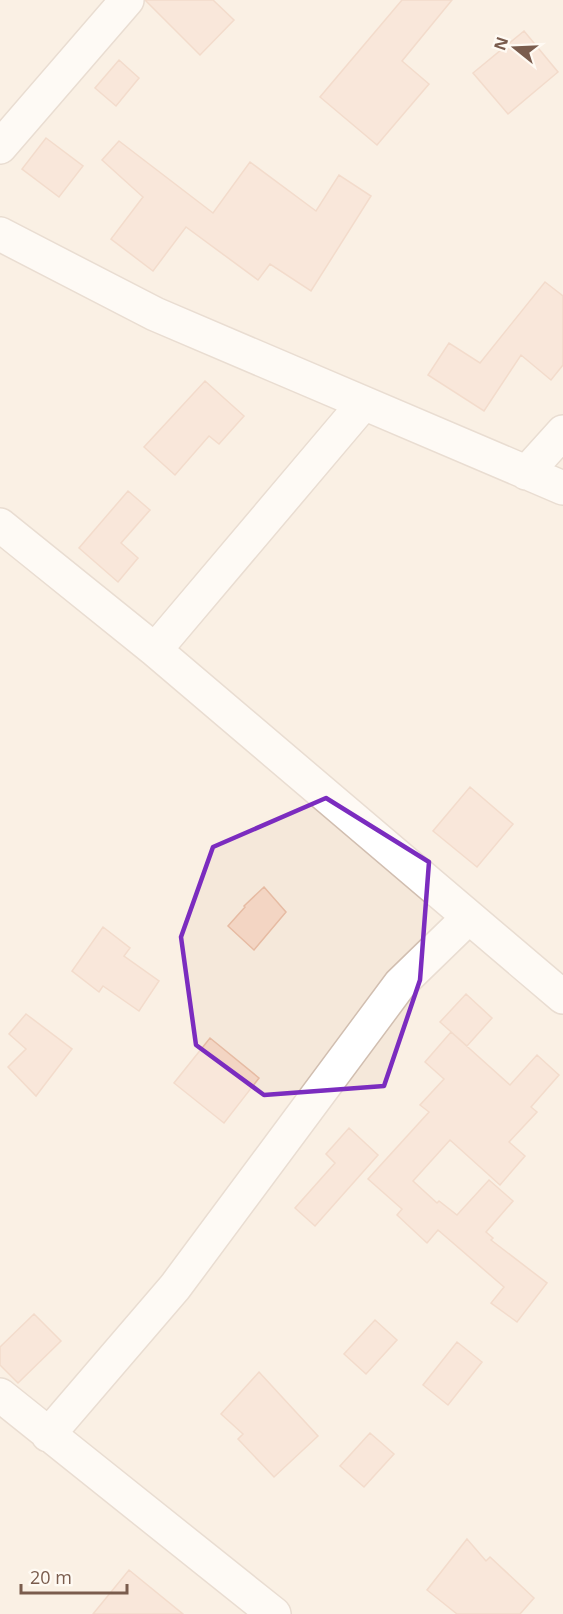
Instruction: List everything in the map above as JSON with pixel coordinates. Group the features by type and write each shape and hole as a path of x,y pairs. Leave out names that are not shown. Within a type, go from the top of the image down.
{"street":[{"path":"0,147 127,0"},
{"path":"0,234 155,314 563,488"},
{"path":"155,650 363,404"},
{"path":"526,473 563,432"},
{"path":"0,525 155,650 563,997"},
{"path":"48,1435 175,1287 400,984 468,918"},
{"path":"0,1395 274,1614"}],"highlighted area":[{"path":"326,798 429,862 420,980 384,1086 264,1095 196,1045 181,937 213,847"}],"shaded area":[{"path":"0,0 563,0 563,1614 0,1614"}],"building":[{"path":"145,0 213,0 234,20 200,55"},
{"path":"402,0 452,0 402,61 429,84 377,145 320,97"},
{"path":"524,31 558,72 508,114 473,73"},
{"path":"119,60 139,78 116,106 95,88"},
{"path":"46,138 83,166 59,197 22,169"},
{"path":"119,141 213,213 250,162 316,211 339,175 371,196 311,291 270,264 258,280 186,227 153,271 111,239 143,197 102,160"},
{"path":"545,282 563,296 563,365 551,380 521,355 484,411 428,375 449,343 480,363"},
{"path":"205,381 244,416 219,444 209,436 175,475 144,447"},
{"path":"128,491 150,510 121,543 138,558 118,582 79,548"},
{"path":"470,787 513,824 477,867 433,831"},
{"path":"264,887 286,912 254,950 228,926 244,906"},
{"path":"103,927 130,948 124,956 159,981 139,1011 103,986 99,992 72,971"},
{"path":"466,994 492,1018 467,1046 440,1022"},
{"path":"26,1014 72,1049 36,1096 8,1067 26,1049 9,1034"},
{"path":"451,1032 510,1085 537,1055 559,1075 531,1107 537,1112 509,1142 525,1156 500,1185 450,1140 413,1181 437,1203 439,1201 457,1215 489,1180 513,1201 486,1232 493,1238 491,1240 547,1283 517,1322 491,1303 504,1287 438,1230 427,1243 397,1215 402,1209 368,1179 429,1112 420,1105 444,1079 425,1062"},
{"path":"210,1038 259,1078 224,1123 174,1083"},
{"path":"349,1128 378,1155 315,1226 295,1208 335,1163 326,1154"},
{"path":"34,1314 61,1341 18,1383 0,1365 0,1347"},
{"path":"375,1320 397,1340 366,1374 344,1354"},
{"path":"457,1342 482,1362 448,1405 423,1385"},
{"path":"259,1372 318,1436 274,1477 238,1439 243,1434 221,1414"},
{"path":"370,1433 394,1454 364,1487 340,1466"},
{"path":"467,1539 486,1561 490,1557 534,1598 520,1614 457,1614 427,1590"},
{"path":"129,1570 183,1614 93,1614"}]}
